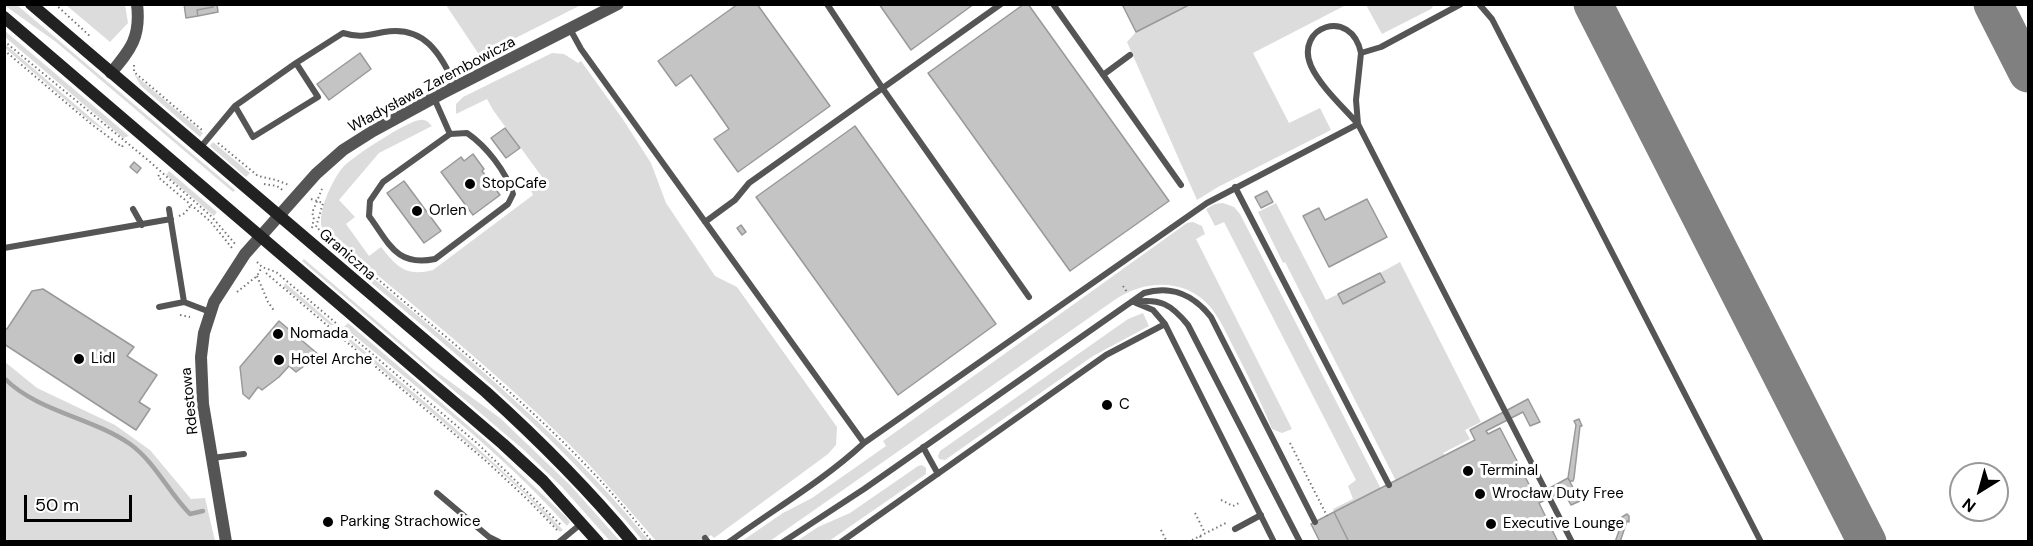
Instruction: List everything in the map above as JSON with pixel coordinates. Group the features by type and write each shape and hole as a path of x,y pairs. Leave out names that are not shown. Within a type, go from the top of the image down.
{"main road":[{"name":"Graniczna","path":"31,4 519,422 601,505 632,542"},
{"path":"4,17 503,444 543,481 598,542"}],"street":[{"path":"111,73 127,55 137,34 140,21 138,4"},
{"name":"Władysława Zarembowicza","path":"260,236 316,174 343,150 434,98 618,4"},
{"name":"Rdestowa","path":"226,542 200,371 202,346 210,312 225,282 260,236"}],"lane":[{"path":"827,4 1029,297"},
{"path":"705,222 735,200 749,183 1001,4"},
{"path":"1053,4 1181,186"},
{"path":"1361,52 1381,47 1453,6 1461,4"},
{"path":"1479,4 1492,19 1761,542"},
{"path":"1358,124 1356,100 1361,52 1354,35 1344,28 1334,25 1325,26 1316,32 1308,52 1311,65 1358,124 1572,542"},
{"path":"570,29 580,49 864,443"},
{"path":"200,148 235,106 343,33 357,37 387,31 404,32 419,37 432,46 442,59 456,87"},
{"path":"1103,75 1130,55"},
{"path":"235,106 253,137 318,97 296,63"},
{"path":"434,98 450,134"},
{"path":"729,542 773,509 842,463 864,443 1185,218 1235,187 1358,124"},
{"path":"467,133 479,141 509,182 513,194 508,204 435,259 421,262 408,260 396,253 369,216 370,201 383,182 450,134 467,133"},
{"path":"1235,187 1389,484"},
{"path":"133,209 142,225"},
{"path":"169,209 174,218 184,302"},
{"path":"4,248 174,218"},
{"path":"783,542 1144,293 1154,290 1167,290 1188,297 1206,311 1216,324 1315,522"},
{"path":"1132,302 1158,301 1178,312 1188,325 1300,542"},
{"path":"159,307 184,302 210,312"},
{"path":"1132,302 1153,310 1165,324 1274,542"},
{"path":"841,542 1106,355 1165,324"},
{"path":"923,447 938,474"},
{"path":"212,458 244,454"},
{"path":"437,493 489,537 499,542"},
{"path":"1235,529 1261,515"},
{"path":"561,540 582,523"}],"path":[{"path":"56,4 91,36"},
{"path":"4,41 144,157 235,243"},
{"path":"4,50 90,123 122,147 123,145"},
{"path":"127,55 135,62 134,72 258,176 292,186"},
{"path":"159,175 158,177 215,223 234,253"},
{"path":"311,231 314,223 312,213 325,183"},
{"path":"258,185 270,184 285,191"},
{"path":"174,218 185,213 191,205"},
{"path":"305,208 312,213"},
{"path":"257,262 262,267 276,272 462,429 504,467 564,528"},
{"path":"233,296 257,276 262,267"},
{"path":"266,273 336,330 486,461 527,499 561,540"},
{"path":"257,276 275,312"},
{"path":"180,315 192,317"},
{"path":"1290,442 1327,516"},
{"path":"1221,500 1233,506 1241,502"},
{"path":"1195,513 1205,533"},
{"path":"1188,542 1236,517"},
{"path":"1161,530 1167,542"},
{"path":"1200,536 1203,542"}],"shaded area":[{"path":"4,5 17,5 235,190 233,192 56,42"},
{"path":"66,5 125,5 128,23 110,42"},
{"path":"446,5 581,5 480,56"},
{"path":"1191,5 1346,5 1253,53 1289,123 1320,108 1331,130 1197,200 1127,42 1136,32"},
{"path":"1366,5 1434,5 1431,9 1382,34"},
{"path":"4,30 129,136 123,138 5,37"},
{"path":"5,44 106,131 91,122 5,48"},
{"path":"552,53 564,54 578,63 581,61 651,163 666,203 715,276 737,287 837,427 836,445 828,454 714,538 711,535 703,541 656,541 591,467 539,415 448,334 323,230 321,215 323,206 330,188 344,166 393,132 420,120 432,126 379,153 339,200 355,217 346,224 369,256 381,247 403,269 416,272 433,270 533,195 531,191 545,181 487,99 456,114 456,104 463,97"},
{"path":"134,74 203,133 200,137 141,86"},
{"path":"213,142 250,173 246,177 210,146"},
{"path":"169,171 217,212 214,216 166,175"},
{"path":"1223,203 1234,207 1240,214 1381,489 1334,512 1333,509 1353,499 1348,486 1356,480 1224,222 1215,226 1206,209"},
{"path":"1276,203 1326,300 1338,294 1384,282 1380,273 1400,262 1481,422 1465,430 1470,439 1443,453 1445,456 1396,481 1258,212"},
{"path":"1193,222 1202,226 1205,234 1196,239 1292,429 1282,433 1272,429 1252,384 1212,309 1202,299 1179,287 1153,285 1128,292 1116,299 770,541 742,541 783,513 812,498 886,446 883,441 1187,223"},
{"path":"323,238 454,346 536,420 576,459 649,541 643,541 607,499 530,420 320,240"},
{"path":"304,259 434,370 500,418 570,485 620,541 610,541 562,487 525,451 302,261"},
{"path":"285,283 334,325 330,325 284,287"},
{"path":"1143,313 1149,326 1093,356 945,460 939,459 940,451 1128,319"},
{"path":"348,323 486,441 566,517 570,522 567,526 487,447 344,327"},
{"path":"341,331 482,453 563,530 560,532 526,495 341,335"},
{"path":"5,362 37,388 115,425 150,450 191,499 205,498 215,541 5,541"},
{"path":"922,465 926,468 926,474 829,541 797,541 818,527 850,513"}],"building":[{"path":"184,4 213,4 213,7 197,10 198,16 186,18"},
{"path":"213,4 217,4 218,12 198,16 197,10 213,7"},
{"path":"738,4 757,4 830,106 738,172 714,139 729,129 691,75 676,86 658,61"},
{"path":"879,4 974,4 911,50"},
{"path":"1024,4 1028,4 1169,201 1070,271 928,73"},
{"path":"1122,4 1191,4 1136,32"},
{"path":"360,53 371,69 329,100 317,84"},
{"path":"855,126 996,324 898,395 756,197"},
{"path":"505,128 520,148 506,158 491,138"},
{"name":"StopCafe","path":"473,154 484,169 482,171 500,195 473,215 441,172 461,157 464,161"},
{"path":"134,162 141,168 137,173 130,167"},
{"path":"404,181 441,231 424,243 387,193"},
{"path":"1267,191 1273,202 1261,208 1255,197"},
{"path":"1367,199 1387,237 1329,267 1303,216 1319,208 1325,220"},
{"path":"741,225 746,232 742,235 737,228"},
{"path":"1380,273 1385,282 1343,304 1338,294"},
{"name":"Lidl","path":"43,289 134,347 127,356 157,375 139,402 150,409 136,430 4,344 4,328 7,329 32,291"},
{"name":"Hotel Arche","path":"279,321 319,355 296,372 289,366 262,390 258,387 249,399 243,394 240,367"},
{"name":"Terminal","path":"1528,399 1540,422 1530,426 1523,412 1486,431 1488,434 1500,428 1535,496 1568,478 1580,501 1571,505 1563,491 1539,503 1558,542 1349,542 1334,512 1475,440 1470,430"},
{"path":"1579,419 1582,426 1580,426 1574,478 1570,481 1568,478 1576,425 1574,421"},
{"path":"1334,512 1349,542 1320,542 1311,524"},
{"path":"1627,514 1629,522 1627,521 1620,542 1615,542 1622,517"}],"waterway":[{"path":"4,378 33,399 99,427 130,444 147,460 190,514 203,511"}],"taxiway":[{"path":"1593,4 1867,542"},
{"path":"1993,4 2028,73"}],"place":[{"name":"StopCafe","path":"470,184"},
{"name":"Orlen","path":"417,211"},
{"name":"Nomada","path":"278,334"},
{"name":"Lidl","path":"79,359"},
{"name":"Hotel Arche","path":"279,360"},
{"name":"C","path":"1107,405"},
{"name":"Terminal","path":"1468,471"},
{"name":"Wrocław Duty Free","path":"1480,494"},
{"name":"Parking Strachowice","path":"328,522"},
{"name":"Executive Lounge","path":"1491,524"}]}
